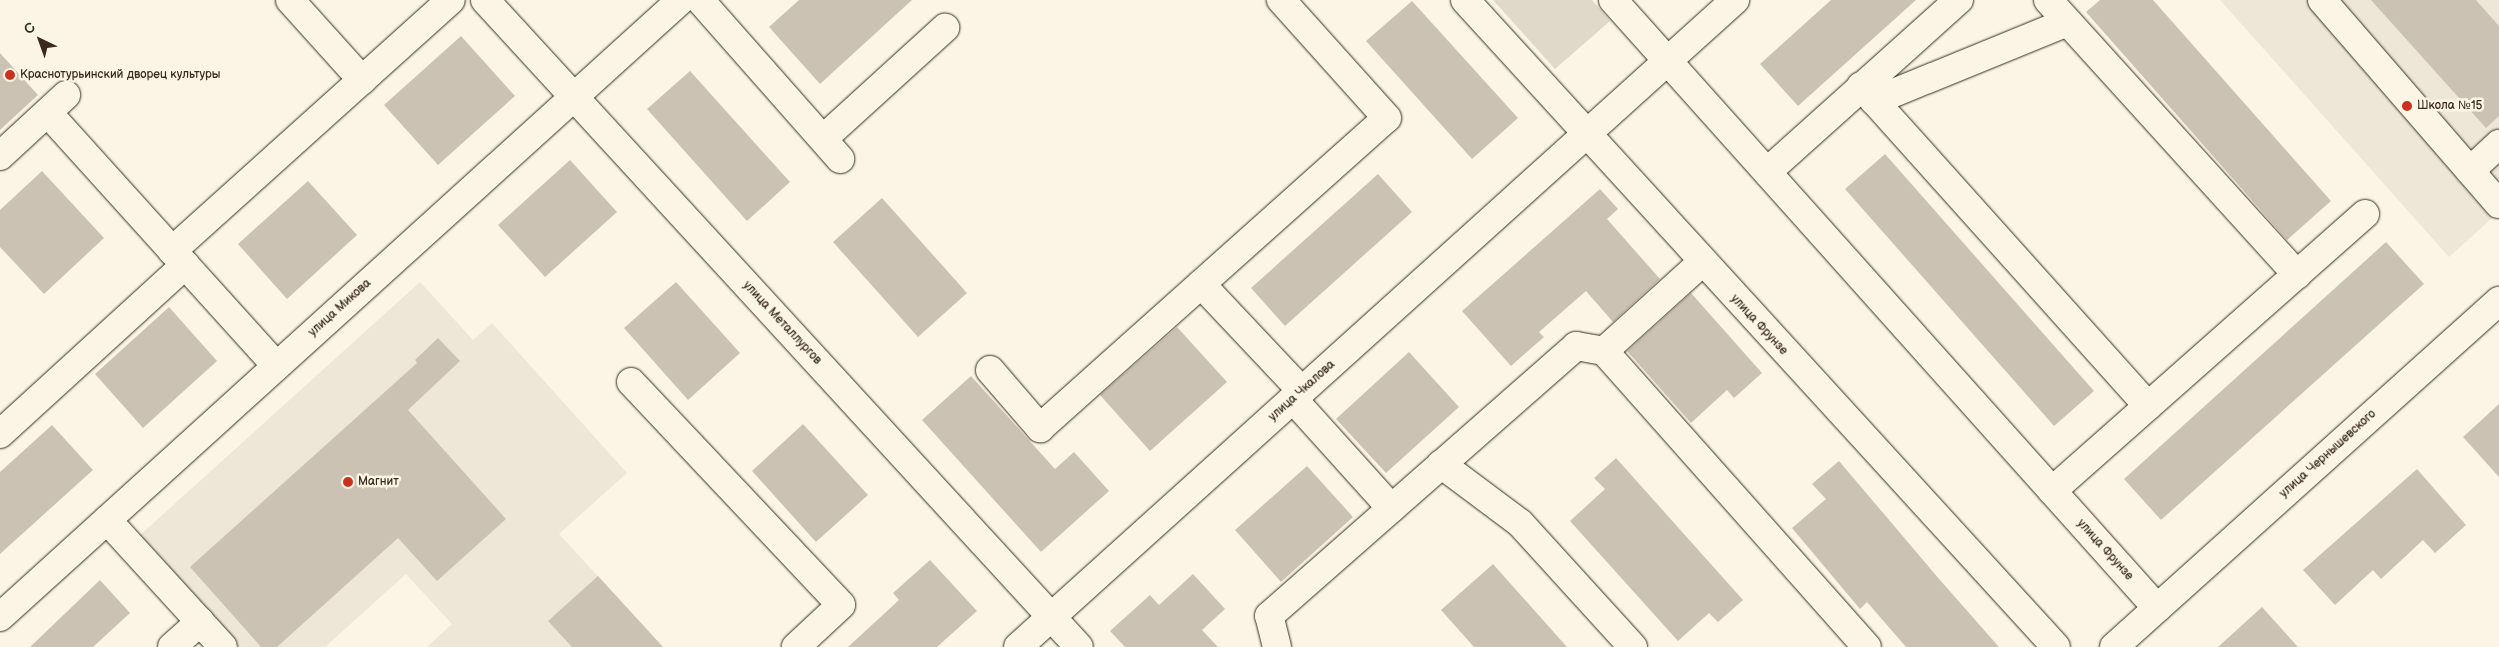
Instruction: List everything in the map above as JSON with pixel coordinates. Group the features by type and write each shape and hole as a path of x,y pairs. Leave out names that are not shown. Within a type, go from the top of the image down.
{"street":[{"path":"290,0 362,80"},
{"path":"0,434 362,80 451,0"},
{"name":"улица Металлургов","path":"486,0 573,98 1079,647"},
{"name":"улица Микова","path":"0,617 681,0"},
{"path":"700,0 824,138 840,159"},
{"path":"990,370 1040,428 1387,118 1281,0"},
{"name":"улица Фрунзе","path":"1465,0 1701,263 2056,647"},
{"name":"улица Фрунзе","path":"1613,0 2157,608"},
{"path":"1668,60 1735,0"},
{"path":"1767,172 1868,94 1958,0"},
{"path":"2048,0 2296,275"},
{"path":"2322,0 2499,204"},
{"path":"1868,94 2068,22"},
{"path":"824,138 945,28"},
{"name":"улица Чкалова","path":"1018,647 1668,60"},
{"path":"1868,94 2148,406"},
{"path":"0,156 57,104 179,258 277,366"},
{"path":"2470,171 2499,144"},
{"path":"2052,491 2365,214"},
{"path":"1604,350 1701,263"},
{"path":"1201,284 1392,508"},
{"name":"улица Чернышевского","path":"2118,646 2157,608 2499,301"},
{"path":"1277,647 1269,616 1576,346 1604,350 1867,647"},
{"path":"631,382 841,605 796,647"},
{"path":"1441,464 1520,523 1633,647"},
{"path":"107,520 222,647"},
{"path":"172,647 200,622"}],"shaded area":[{"path":"1493,0 1592,0 1610,21 1555,69"},
{"name":"Школа №15","path":"2220,0 2499,0 2499,212 2449,257"},
{"path":"420,282 473,340 492,323 627,473 559,534 663,647 427,647 452,624 406,574 325,647 239,647 139,536"}],"building":[{"path":"799,0 912,0 820,84 769,27"},
{"path":"1831,0 1916,0 1798,106 1760,64"},
{"path":"2100,0 2153,0 2331,201 2287,240 2086,12"},
{"path":"2371,0 2476,0 2499,26 2499,116 2486,128"},
{"path":"1412,1 1518,118 1472,159 1366,41"},
{"path":"461,36 515,96 438,165 384,105"},
{"name":"Краснотурьинский дворец культуры","path":"0,53 38,95 0,130"},
{"path":"690,71 790,182 747,221 647,109"},
{"path":"1885,154 2094,391 2054,426 1845,189"},
{"path":"570,160 617,212 545,277 498,225"},
{"path":"42,171 104,238 44,294 0,247 0,210"},
{"path":"1378,174 1412,212 1285,326 1251,288"},
{"path":"308,181 357,235 287,299 238,244"},
{"path":"1600,189 1618,209 1607,219 1660,279 1613,322 1586,291 1539,332 1544,337 1511,366 1462,311"},
{"path":"882,198 967,293 918,337 833,242"},
{"path":"2386,242 2424,284 2161,520 2124,479"},
{"path":"676,282 740,353 688,400 624,328"},
{"path":"1691,293 1762,373 1734,398 1727,390 1691,423 1627,351"},
{"path":"169,307 217,361 143,428 95,374"},
{"path":"1177,327 1227,382 1150,451 1100,395"},
{"path":"438,338 460,361 408,410 506,519 437,581 398,538 277,647 261,647 190,567 417,363 415,360"},
{"path":"1409,352 1459,407 1386,473 1336,419"},
{"path":"971,376 1055,469 1074,452 1109,491 1041,552 922,420"},
{"path":"2499,404 2499,477 2463,437"},
{"path":"803,424 868,495 816,542 752,471"},
{"path":"52,425 93,470 0,554 0,472"},
{"path":"1616,458 1743,600 1718,622 1709,613 1678,641 1570,521 1605,489 1594,478"},
{"path":"1839,461 1999,647 1906,647 1867,602 1860,609 1792,528 1826,499 1812,484"},
{"path":"1307,466 1353,517 1281,582 1235,530"},
{"path":"2417,469 2466,525 2435,553 2423,540 2381,579 2373,570 2335,605 2303,570"},
{"path":"930,560 977,611 937,647 848,647 899,600 893,593"},
{"path":"1493,564 1567,647 1474,647 1441,610"},
{"path":"1193,574 1225,609 1202,630 1218,647 1125,647 1110,631 1150,595 1159,605"},
{"path":"598,576 663,647 572,647 548,621"},
{"path":"100,580 130,613 93,647 30,647"},
{"path":"2262,607 2298,647 2218,647"}],"place":[{"name":"Краснотурьинский дворец культуры","path":"10,75"},
{"name":"Школа №15","path":"2407,106"},
{"name":"Магнит","path":"348,482"}]}
